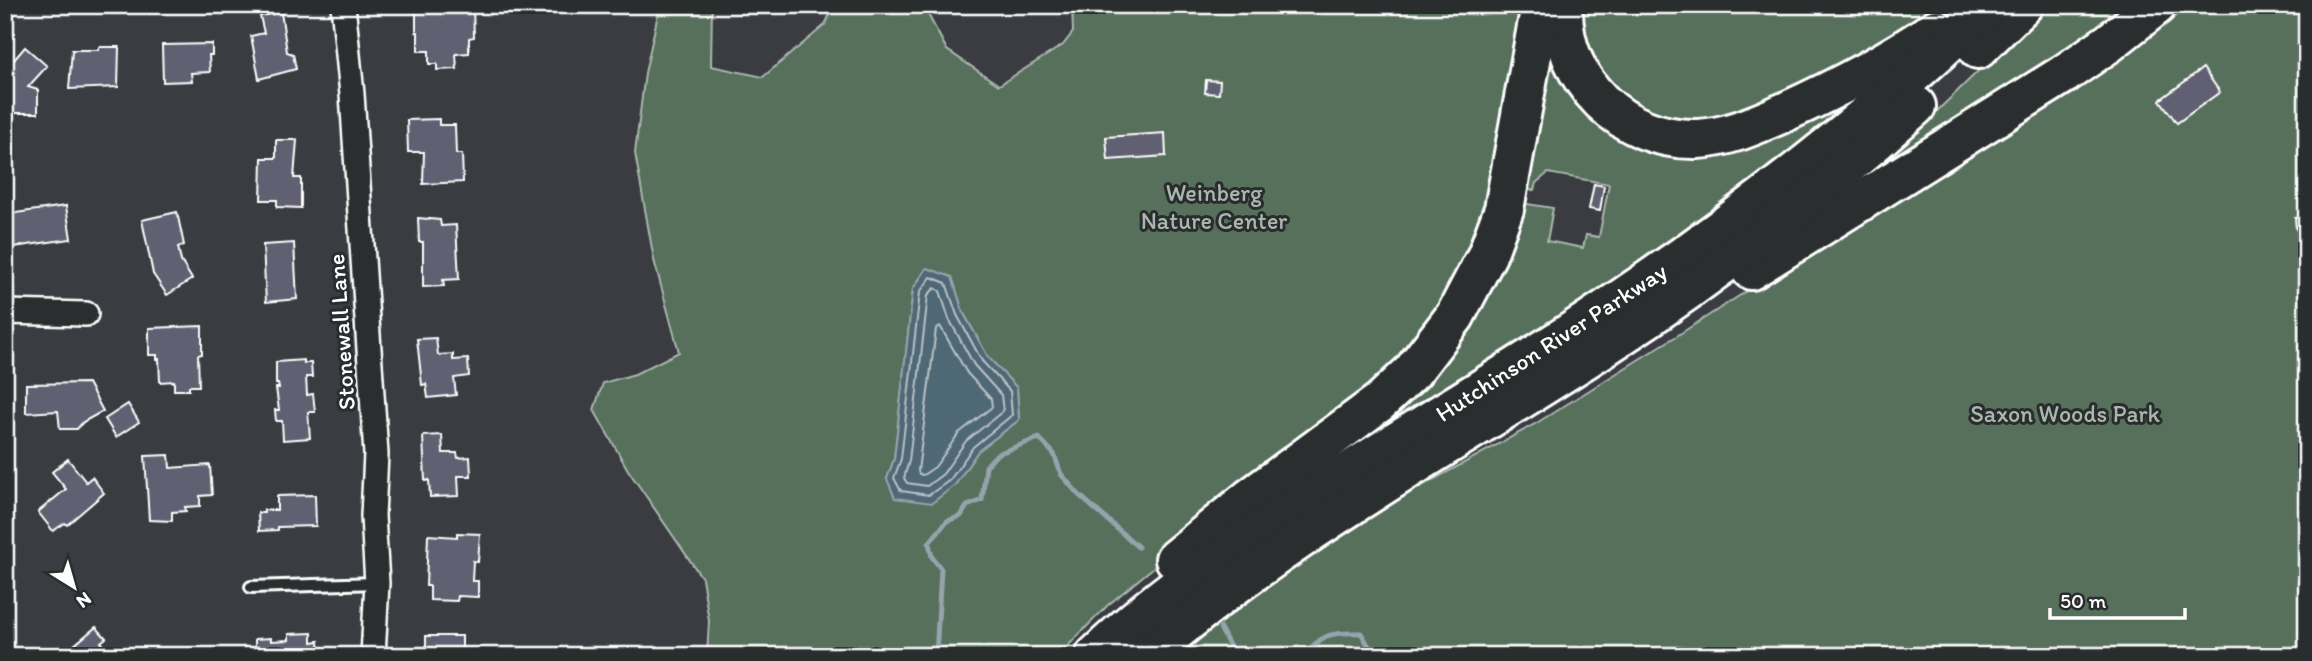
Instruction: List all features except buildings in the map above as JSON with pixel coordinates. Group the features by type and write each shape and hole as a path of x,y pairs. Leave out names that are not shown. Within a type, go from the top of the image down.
{"highway":[{"path":"1076,656 1117,610 1181,554 1250,498 1380,402 1412,372 1442,334 1478,275 1497,232 1513,164 1541,5"},
{"path":"1563,5 1564,32 1572,59 1595,94 1615,113 1641,129 1668,137 1691,139 1735,132 1829,92 1904,50 1970,5"},
{"name":"Hutchinson River Parkway","path":"1095,656 1146,610 1225,551 1559,340 1723,228 1875,108 1989,5"},
{"name":"Hutchinson River Parkway","path":"1147,656 1206,606 1303,537 1664,307 1772,228 1875,143 2023,5"},
{"path":"1551,381 1652,332 2064,75 2157,5"}],"street":[{"name":"Stonewall Lane","path":"343,5 352,94 376,454 373,516 377,583 373,656"},
{"path":"5,313 86,314"}],"lane":[{"path":"251,587 377,583"}],"green space":[{"name":"Weinberg Nature Center","path":"660,5 712,5 711,66 763,77 825,25 834,5 923,5 947,50 999,85 1063,45 1073,32 1072,5 1534,5 1483,236 1417,349 1108,605 1058,656 707,656 709,621 702,578 628,470 594,410 603,383 635,374 679,352 654,260 635,153 645,73","holes":["926,269 952,277 963,312 988,357 1017,388 1019,420 978,451 955,485 887,479 894,459 913,289"]},
{"path":"1574,5 1942,5 1890,43 1781,102 1688,132 1599,84"},
{"path":"2046,5 2140,5 1869,176 1869,171 1934,114"},
{"name":"Saxon Woods Park","path":"2178,5 2307,5 2307,656 1178,656 1251,596 1409,493 1535,424 1675,337 2128,47"},
{"path":"1544,32 1631,138 1842,100 1846,110 1679,240 1412,413 1287,490 1364,427 1515,202 1553,208 1547,241 1583,248 1586,235 1599,237 1609,184 1548,173 1536,183 1534,190 1517,190"}],"water":[{"path":"927,268 952,277 963,312 988,357 1017,388 1019,420 978,451 955,485 932,503 895,498 887,479 894,459 913,289"}],"waterway":[{"path":"936,656 941,569 932,557 929,543 947,521 961,516 967,506 982,500 986,466 997,454 1039,438 1054,454 1061,474 1079,495 1138,547"},
{"path":"1220,628 1231,649 1239,656"},
{"path":"1302,656 1328,636 1350,633 1361,633 1370,648 1370,656"}]}
